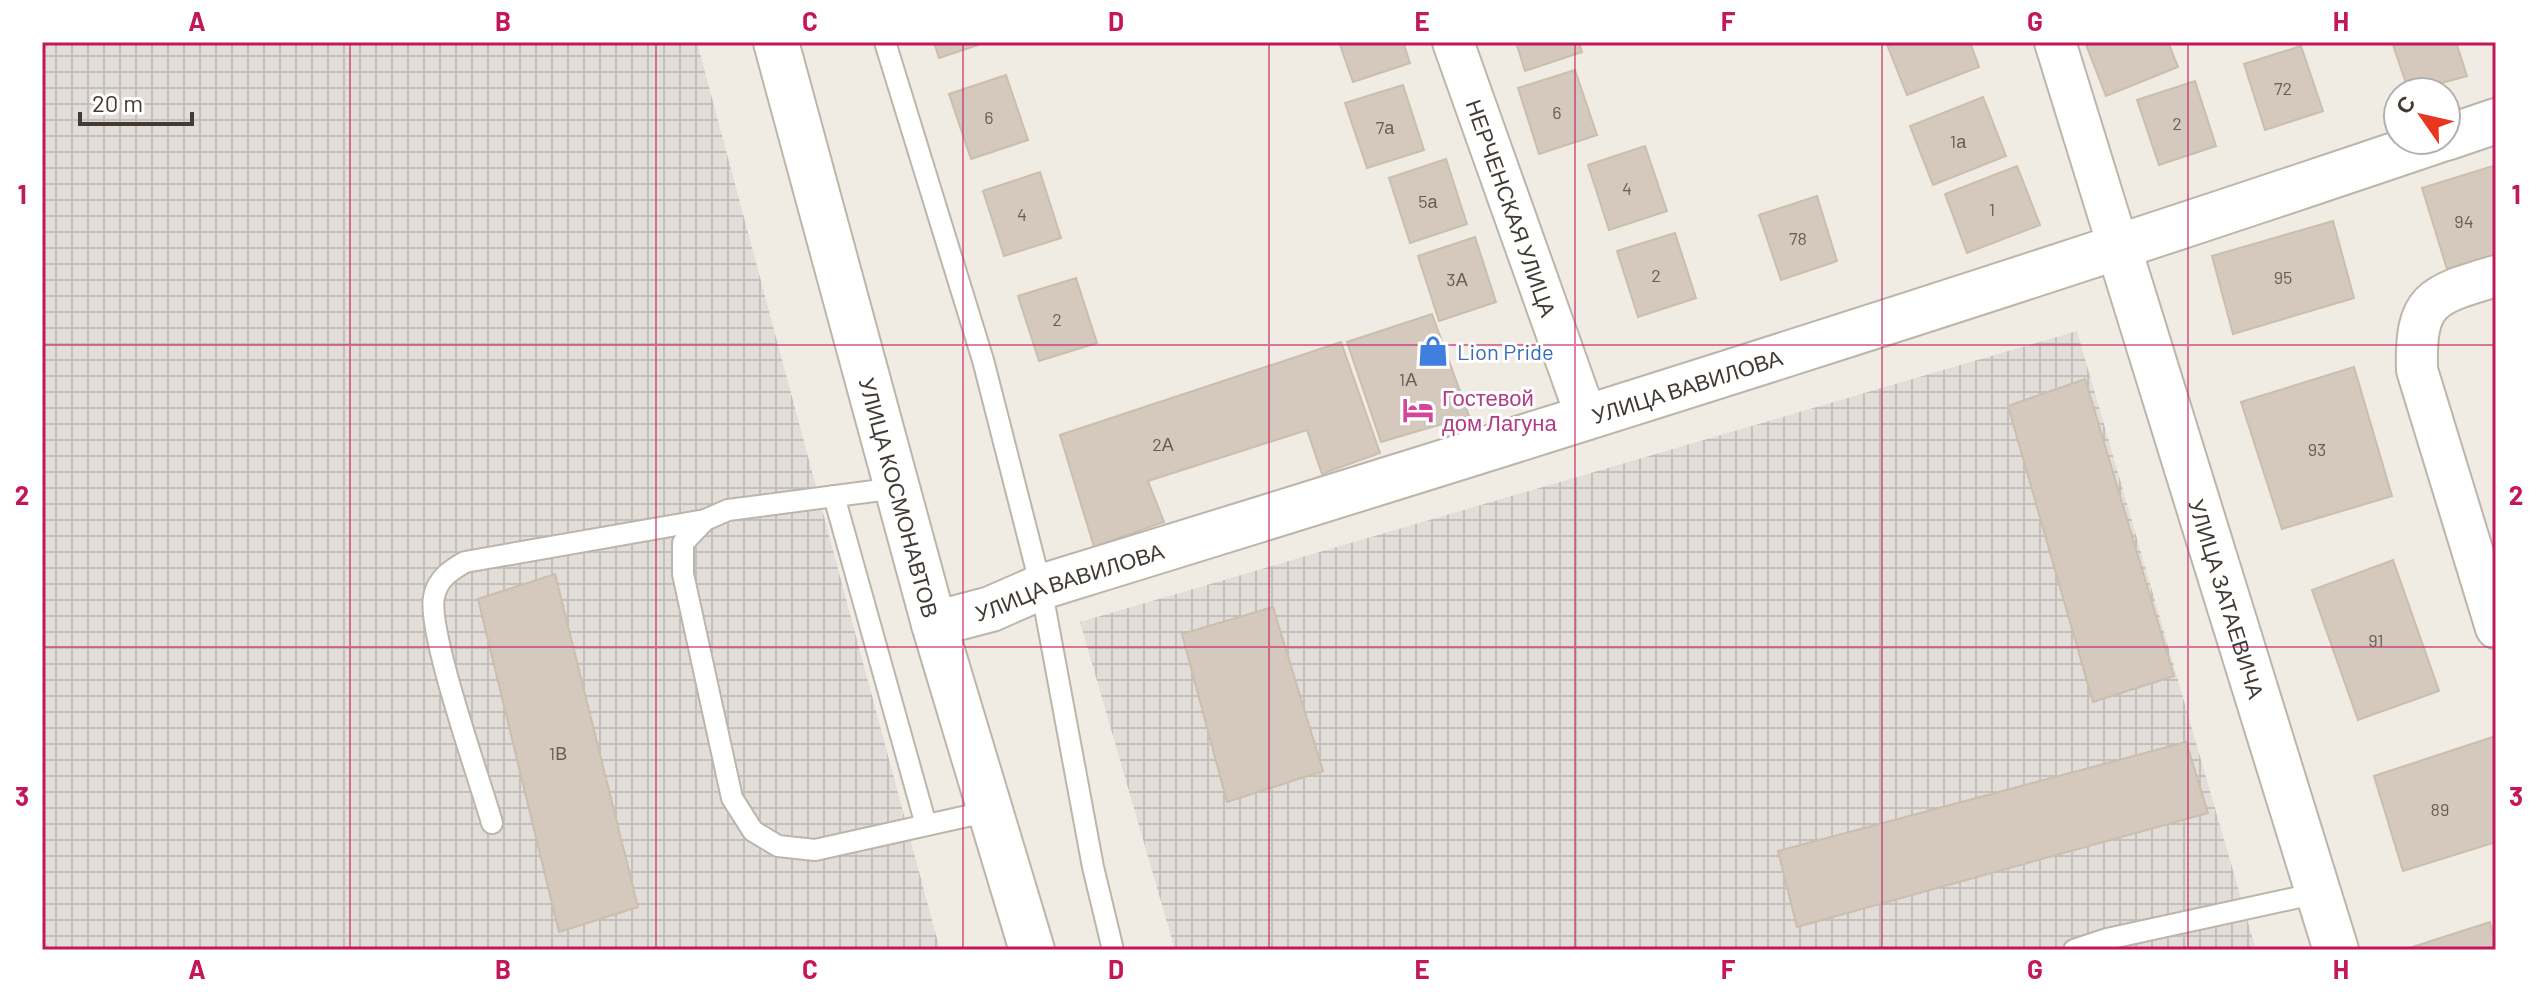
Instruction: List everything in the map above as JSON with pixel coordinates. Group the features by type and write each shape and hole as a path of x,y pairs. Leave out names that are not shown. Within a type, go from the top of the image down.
{"street":[{"name":"УЛИЦА КОСМОНАВТОВ","path":"776,42 934,624 1032,950"},
{"name":"НЕРЧЕНСКАЯ УЛИЦА","path":"1453,42 1587,419"},
{"path":"2055,42 2119,249"},
{"path":"2462,133 2496,121"},
{"name":"УЛИЦА ВАВИЛОВА","path":"934,624 991,609 1041,587 1587,419 2119,249 2392,156"},
{"name":"УЛИЦА ЗАТАЕВИЧА","path":"2119,249 2336,950"},
{"path":"2496,276 2450,289 2427,306 2416,332 2417,370 2496,628"}],"lane":[{"path":"885,42 983,360 1041,587 1093,867 1113,950"},
{"path":"492,823 437,633 434,597 445,574 465,562 705,520 728,510 897,488"},
{"path":"834,496 926,825"},
{"path":"705,520 683,543 683,574 732,798 753,831 778,846 815,850 990,811"},
{"path":"2074,950 2107,939 2318,893"}],"shaded area":[{"path":"42,42 697,42 940,950 42,950"},
{"path":"2077,331 2256,950 1175,950 1080,622"}],"building":[{"path":"934,42 987,42 939,58"},
{"path":"1339,42 1403,42 1410,63 1353,82"},
{"path":"1516,42 1579,42 1582,52 1525,71"},
{"path":"1886,42 1970,42 1979,67 1907,95"},
{"path":"2085,42 2168,42 2178,67 2106,96"},
{"path":"2392,42 2456,42 2467,76 2462,77 2404,76"},
{"path":"2301,46 2323,111 2265,130 2244,64"},
{"path":"1575,70 1597,135 1539,154 1518,88"},
{"path":"1006,75 1028,140 971,159 949,94"},
{"path":"2195,81 2216,146 2159,165 2137,100"},
{"path":"1403,85 1424,150 1367,168 1345,103"},
{"path":"1983,97 2006,156 1933,185 1910,126"},
{"path":"1645,146 1667,211 1609,230 1588,165"},
{"path":"1446,159 1467,224 1410,243 1389,178"},
{"path":"2496,165 2496,254 2447,269 2422,188"},
{"path":"2017,166 2040,225 1967,253 1945,194"},
{"path":"1040,172 1061,238 1004,256 983,191"},
{"path":"1817,196 1837,261 1781,280 1759,215"},
{"path":"2333,221 2354,298 2233,334 2212,256"},
{"path":"1675,233 1696,298 1638,317 1617,251"},
{"path":"1475,237 1496,302 1439,321 1418,256"},
{"path":"1076,278 1097,343 1039,361 1018,296"},
{"path":"1432,314 1469,416 1381,442 1347,342"},
{"path":"1341,342 1380,453 1322,474 1307,430 1148,481 1164,522 1094,547 1060,435"},
{"path":"2354,367 2392,496 2282,529 2241,402"},
{"path":"2085,379 2174,676 2093,702 2008,406"},
{"path":"2393,560 2439,691 2358,720 2312,590"},
{"path":"555,574 638,907 559,932 478,599"},
{"path":"1273,607 1323,771 1227,802 1182,634"},
{"path":"2496,736 2496,842 2403,871 2374,776"},
{"path":"2186,742 2208,813 1797,927 1778,851"},
{"path":"2490,922 2496,950 2403,950"}],"place":[{"name":"Lion Pride","path":"1433,351"},
{"name":"Гостевой дом Лагуна","path":"1418,410"}]}
